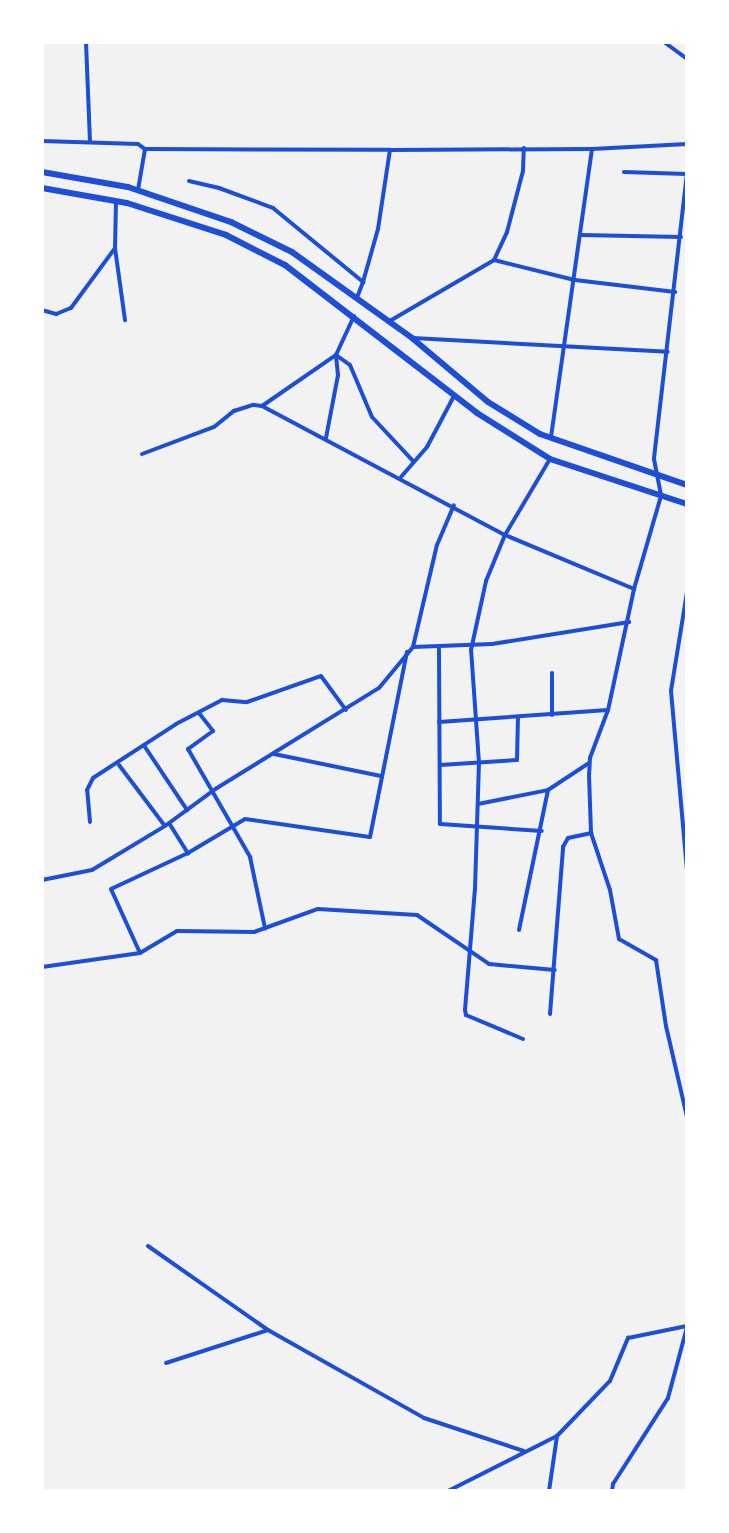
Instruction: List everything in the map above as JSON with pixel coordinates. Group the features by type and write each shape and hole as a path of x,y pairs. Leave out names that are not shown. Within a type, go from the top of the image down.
{"highway":[{"path":"42,172 138,190 231,222 292,252 412,338 488,402 551,438 687,485"},
{"path":"42,188 116,200 226,235 285,265 354,316 454,396 550,459 687,504"}],"street":[{"path":"86,42 90,142"},
{"path":"664,42 687,59"},
{"path":"42,141 138,144 145,149 592,149 687,144"},
{"path":"388,322 494,260 507,232 524,148"},
{"path":"138,190 145,149"},
{"path":"551,438 566,348 592,149"},
{"path":"357,298 378,229 390,150"},
{"path":"624,172 687,173 654,459 661,496 634,589 629,622 608,710 589,763 591,833 610,890 619,939 656,960 666,1026 687,1117"},
{"path":"189,182 219,188 273,208 363,282"},
{"path":"116,200 115,248 125,320"},
{"path":"581,235 681,237"},
{"path":"42,310 56,314 71,308 115,248"},
{"path":"494,260 575,280 675,292"},
{"path":"326,438 335,400 336,355 354,316"},
{"path":"412,338 668,352"},
{"path":"262,406 336,355"},
{"path":"336,355 350,365 372,417 413,461"},
{"path":"401,477 436,432 454,396"},
{"path":"142,454 214,427 234,411 253,405 262,406 454,505 505,535 634,589"},
{"path":"524,1039 466,1015 478,826 479,763 472,646 486,581 505,535 550,459"},
{"path":"413,647 437,545 454,505"},
{"path":"687,592 671,691 687,872"},
{"path":"42,880 92,870 167,824 212,791 379,688 407,651 413,647 439,649 472,646 629,622"},
{"path":"439,649 440,824 542,831"},
{"path":"140,953 111,890 188,853 251,817 370,837 407,651"},
{"path":"552,673 552,715"},
{"path":"90,822 87,790 93,778 119,765 176,724 222,700 247,702 321,676 346,710"},
{"path":"439,722 608,710"},
{"path":"199,713 213,731 188,749 250,857 265,928"},
{"path":"440,765 517,760 518,717"},
{"path":"146,747 187,810"},
{"path":"274,754 381,776"},
{"path":"478,804 548,790 589,763"},
{"path":"119,765 188,853"},
{"path":"519,930 542,831 548,790"},
{"path":"550,1014 563,847 568,838 591,833"},
{"path":"42,967 140,953 177,931 212,928 238,933 265,928 318,909 362,914 389,910 417,915 489,964 555,970"},
{"path":"148,1246 268,1330 424,1418 524,1451"},
{"path":"687,1264 687,1319"},
{"path":"448,1491 557,1436 610,1381 628,1338 687,1327 668,1398 613,1484 612,1491"},
{"path":"166,1363 268,1330"},
{"path":"549,1491 557,1436"}]}
